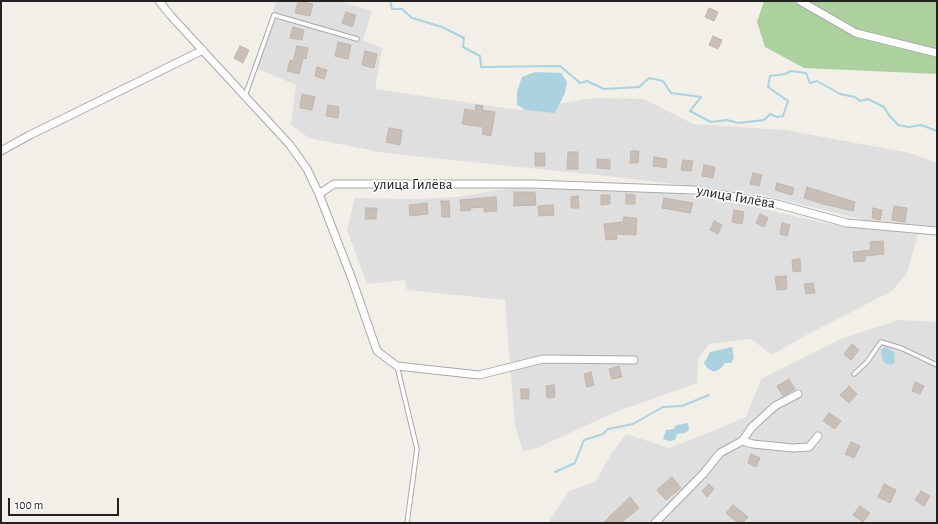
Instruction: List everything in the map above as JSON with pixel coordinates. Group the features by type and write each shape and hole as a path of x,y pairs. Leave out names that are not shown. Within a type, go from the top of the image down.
{"street":[{"path":"159,1 290,145 307,169 319,194 352,279 377,351 397,366 479,375 544,359 634,360"},
{"path":"800,1 856,33 937,53"},
{"path":"1,151 28,136 203,50"},
{"name":"улица Гилёва","path":"319,194 334,184 532,184 694,190 777,204 847,223 937,231"},
{"path":"655,523 720,454 742,441 752,427 776,406 798,394"},
{"path":"742,441 753,444 793,448 809,447 818,436"}],"lane":[{"path":"245,96 274,15 357,39"},
{"path":"854,374 866,362 881,342 901,348 937,365"},
{"path":"397,366 417,449 407,523"}],"shaded area":[{"path":"276,1 340,1 372,11 363,40 382,48 375,89 519,110 594,98 644,99 693,124 785,130 910,153 937,163 937,226 869,221 762,195 625,178 385,153 309,138 291,125 296,85 256,68"},
{"path":"512,188 677,193 752,206 853,228 918,234 907,273 892,291 801,338 772,355 751,339 709,344 698,359 697,383 613,413 537,448 523,451 515,426 505,300 407,290 405,280 367,284 347,230 355,198 415,199 456,197"},
{"path":"899,320 937,322 937,523 548,523 569,491 595,482 611,454 626,434 669,448 713,431 746,417 761,379 843,338"}],"green space":[{"path":"764,1 937,1 937,74 804,68 765,47 757,22"}],"water":[{"path":"535,72 561,73 567,82 565,93 555,113 526,110 517,105 517,91 522,77"},
{"path":"732,347 734,358 731,363 725,363 720,369 714,372 707,368 704,363 710,352"},
{"path":"885,347 894,352 895,363 891,365 885,363 882,359 881,350"},
{"path":"688,423 689,430 685,433 677,434 675,440 670,441 663,439 666,430 673,429 677,425"}],"building":[{"path":"298,1 313,4 310,16 295,13"},
{"path":"709,8 718,12 714,21 705,17"},
{"path":"346,12 356,15 352,27 342,23"},
{"path":"293,27 304,30 302,40 290,38"},
{"path":"713,36 722,40 718,49 709,45"},
{"path":"338,42 351,45 348,59 335,56"},
{"path":"240,46 249,50 243,63 234,58"},
{"path":"297,46 308,48 306,59 303,58 299,74 287,71 290,60 293,61"},
{"path":"365,51 377,54 374,68 362,65"},
{"path":"317,67 327,70 324,79 315,76"},
{"path":"302,94 315,97 312,110 300,108"},
{"path":"328,105 339,107 338,118 326,116"},
{"path":"476,105 483,106 482,110 495,112 491,136 482,134 483,127 462,124 465,109 475,111"},
{"path":"389,128 402,130 400,145 386,142"},
{"path":"631,151 639,151 638,163 630,163"},
{"path":"568,152 578,152 578,169 567,169"},
{"path":"535,153 545,153 545,166 535,166"},
{"path":"654,157 667,159 666,168 653,166"},
{"path":"597,159 610,160 610,169 597,168"},
{"path":"683,160 693,161 691,171 681,170"},
{"path":"704,165 715,167 713,178 702,176"},
{"path":"753,173 762,175 759,186 750,184"},
{"path":"777,183 794,188 792,195 775,190"},
{"path":"807,187 855,202 853,211 804,198"},
{"path":"514,192 535,192 536,205 514,206"},
{"path":"626,194 635,195 635,204 626,204"},
{"path":"601,195 610,195 610,204 601,205"},
{"path":"578,196 579,208 571,208 571,197"},
{"path":"496,197 497,211 484,212 484,207 470,208 471,210 461,211 460,200"},
{"path":"664,198 693,203 690,213 662,208"},
{"path":"441,201 449,201 450,217 442,217"},
{"path":"427,203 428,214 410,216 409,205"},
{"path":"553,205 554,215 539,216 538,206"},
{"path":"894,206 907,208 905,222 892,220"},
{"path":"366,208 377,208 376,219 365,219"},
{"path":"873,208 882,210 880,220 872,218"},
{"path":"734,210 744,212 742,224 732,222"},
{"path":"760,214 768,218 764,227 756,223"},
{"path":"624,217 637,218 636,235 616,234 617,239 606,240 604,224 623,222"},
{"path":"714,221 722,225 718,234 710,230"},
{"path":"782,223 790,225 787,236 780,234"},
{"path":"883,241 884,254 865,256 865,261 854,262 853,252 871,250 870,242"},
{"path":"800,259 801,271 793,272 792,260"},
{"path":"786,276 787,289 777,290 775,277"},
{"path":"813,283 815,293 806,294 804,284"},
{"path":"852,344 859,350 851,360 844,354"},
{"path":"619,366 622,377 612,379 609,369"},
{"path":"591,372 594,385 587,387 584,374"},
{"path":"789,379 795,389 783,396 777,386"},
{"path":"915,382 924,386 920,394 912,391"},
{"path":"554,385 555,397 547,398 546,386"},
{"path":"849,386 857,394 849,403 840,395"},
{"path":"521,389 529,389 529,399 521,399"},
{"path":"829,413 841,421 835,429 823,421"},
{"path":"851,442 860,446 854,458 845,454"},
{"path":"751,454 760,458 756,467 748,463"},
{"path":"672,477 681,488 666,500 657,490"},
{"path":"709,484 714,489 707,497 702,491"},
{"path":"884,484 896,490 890,503 878,497"},
{"path":"921,491 930,496 924,506 915,500"},
{"path":"630,497 639,508 621,523 603,523"},
{"path":"733,505 748,517 743,523 738,523 726,513"},
{"path":"860,506 870,513 863,522 853,515"}],"waterway":[{"path":"390,1 392,9 402,9 412,18 442,27 464,38 463,47 480,56 481,67 560,66 580,83 587,81 604,89 639,87 649,78 663,81 671,93 701,97 690,111 711,122 727,120 738,123 764,120 770,114 777,117 783,116 788,101 768,87 770,76 785,74 791,71 806,73 810,83 817,81 840,94 855,97 860,101 868,99 884,107 898,125 909,127 921,125 937,131"},
{"path":"555,472 575,463 584,440 603,434 608,429 633,424 663,407 682,406 709,395"}]}
